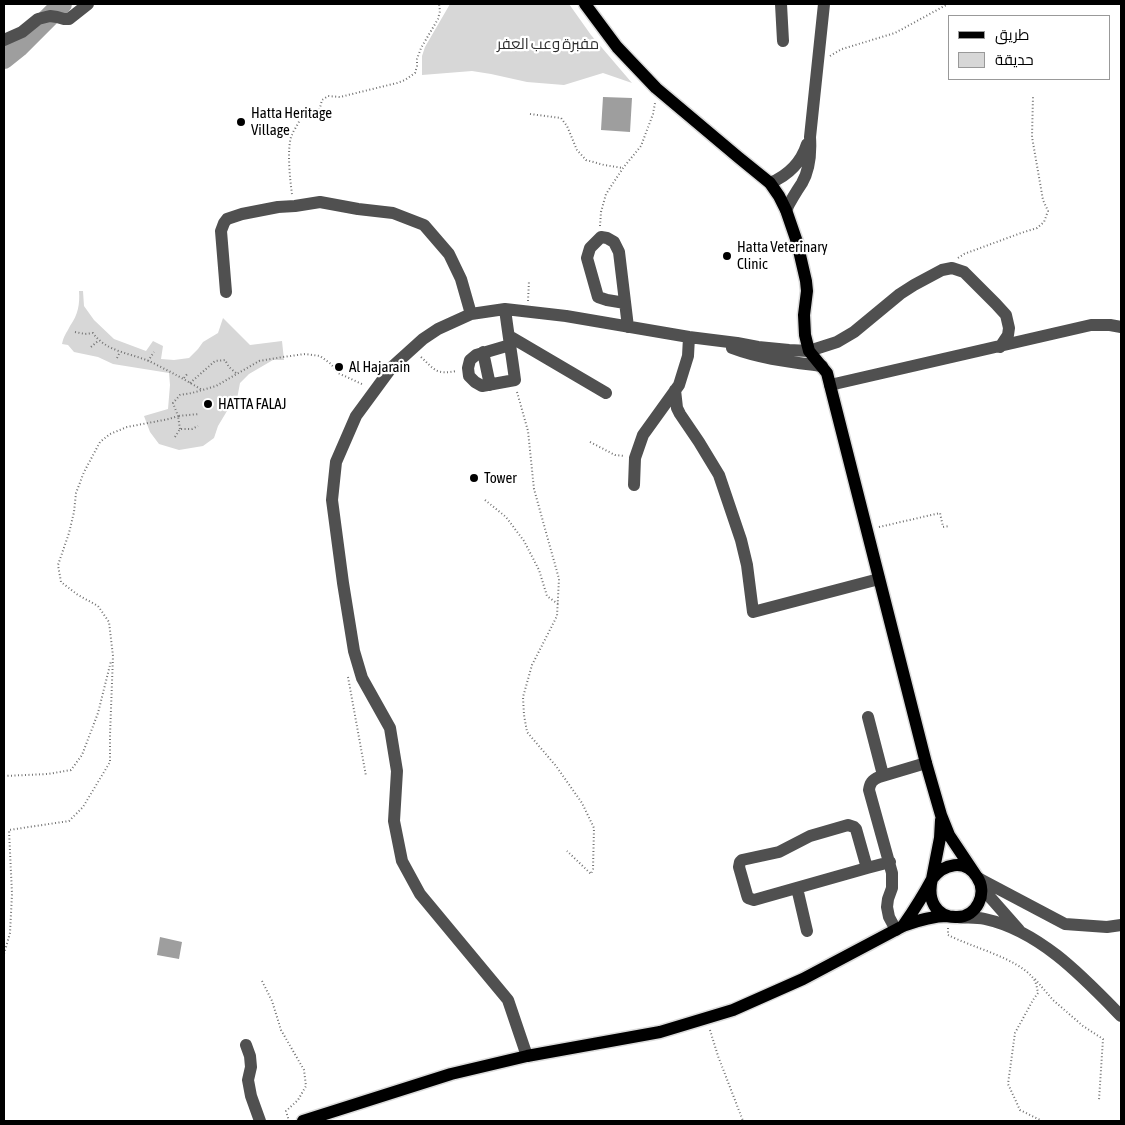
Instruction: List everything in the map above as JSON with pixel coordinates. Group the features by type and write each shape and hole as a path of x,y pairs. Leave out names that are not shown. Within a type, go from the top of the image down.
{"main road":[{"path":"303,1121 450,1074 527,1056 660,1032 733,1010 803,978 920,919 934,916 953,917 966,915 978,905 981,897 982,889 978,878 949,835 941,815 926,763 830,385 822,366 810,351 805,335 806,281 797,242 786,210 770,183 656,88 617,46 585,4"},
{"path":"941,815 940,838 930,888 930,897 934,906 940,912 953,917"},
{"path":"900,928 921,900 937,872 944,867 952,865 961,866 969,869 978,878"}],"street":[{"path":"4,40 22,32 38,19 50,16 69,18 88,4"},
{"path":"781,4 783,41"},
{"path":"786,210 807,171 811,149 810,136 824,4"},
{"path":"770,183 784,176 796,166 804,153 810,136"},
{"path":"226,292 221,231 227,219 278,207 320,202 393,213 424,225 449,254 461,279 471,314"},
{"path":"625,302 598,297 587,258 590,248 601,237 614,242 619,252 628,326"},
{"path":"527,1056 508,1000 420,894 402,861 394,821 397,771 390,728 362,678 354,651 342,584 332,500 336,462 356,416 392,367 438,328 471,314 505,309 566,316 758,347 810,351 837,342 854,332 900,294 942,270 952,268 964,272 1006,316 1009,328 1008,334 1000,347"},
{"path":"505,309 515,380 482,386 475,382 469,376 470,360 476,355 509,341"},
{"path":"830,385 1091,325 1110,325 1121,328"},
{"path":"634,485 635,458 643,435 679,384 688,356 688,337"},
{"path":"509,341 606,393"},
{"path":"716,341 733,349 764,358 822,366"},
{"path":"484,352 490,385"},
{"path":"675,390 677,408 680,414 714,466 721,481 741,540 747,565 753,612 879,579"},
{"path":"868,717 884,775"},
{"path":"900,928 889,917 887,907 893,881 890,862 868,790 873,780 926,763"},
{"path":"867,868 856,829 848,825 805,838 779,852 742,860 738,867 746,895 754,900 890,862"},
{"path":"978,878 1065,924 1107,927 1121,925"},
{"path":"978,878 989,896 1019,930 1056,955 1088,982 1121,1016"},
{"path":"797,888 807,931"},
{"path":"953,917 984,919 1019,930"},
{"path":"246,1045 251,1067 248,1080 251,1096 260,1121"}],"path":[{"path":"295,206 290,184 290,147 292,136 300,119 318,115 322,100 328,96 340,96 374,90 405,80 415,73 421,48 438,19 440,4"},
{"path":"817,64 842,49 895,33 948,4"},
{"path":"601,237 601,212 606,194 623,168 641,146 654,114 656,88"},
{"path":"952,268 958,258 964,254 1021,232 1037,228 1044,222 1048,211 1043,200 1032,137 1033,96"},
{"path":"530,114 561,118 567,126 577,150 586,160 623,168"},
{"path":"528,311 529,281"},
{"path":"75,332 93,333 98,341 120,352 148,361 184,378 202,390"},
{"path":"91,347 98,341"},
{"path":"117,358 120,352"},
{"path":"148,361 154,352"},
{"path":"175,436 180,429 178,416 173,404 180,395 216,386 259,361 305,354 320,356 331,364 338,373 375,390"},
{"path":"421,357 435,370 440,372 446,373 468,368"},
{"path":"190,383 215,361 225,360 236,373"},
{"path":"184,378 188,373"},
{"path":"515,380 519,402 528,431 534,489 559,579 557,616 532,665 523,697 524,715 527,732 556,766 582,803 594,828 593,869 591,874 567,851"},
{"path":"4,954 10,933 12,894 9,830 69,821 83,808 110,762 112,656 109,622 98,606 61,582 58,565 69,533 76,493 84,472 100,442 110,434 127,427 178,416 199,414"},
{"path":"180,429 192,429 198,426"},
{"path":"590,442 615,455 635,458"},
{"path":"485,500 506,517 524,541 540,570 547,596 558,604"},
{"path":"867,529 940,513 943,527 950,526"},
{"path":"4,776 48,774 71,770 82,756 98,713 112,656"},
{"path":"348,674 366,776"},
{"path":"953,917 948,935 1018,965 1034,978 1053,1000 1083,1026 1103,1039 1099,1100"},
{"path":"1034,978 1038,993 1015,1033 1008,1084 1020,1110 1042,1121"},
{"path":"262,981 272,1001 281,1030 304,1070 306,1086 298,1100 286,1112 289,1121"},
{"path":"706,1018 742,1121"}],"green space":[{"name":"مفبرة وعب العفر","path":"450,4 569,4 591,35 632,83 603,73 564,85 527,82 472,71 422,75 422,56 425,47"},
{"path":"79,291 83,291 84,306 94,320 114,339 146,351 153,341 163,346 161,359 189,358 203,342 218,333 223,318 250,345 282,341 284,360 273,360 249,374 240,383 237,399 218,426 214,438 203,446 179,450 159,444 150,432 144,416 168,409 169,373 113,364 98,357 74,352 68,345 62,344 64,336 77,314"}],"shaded area":[{"path":"603,97 632,98 630,132 601,130"},
{"path":"160,937 182,942 179,959 157,955"}],"waterway":[{"path":"4,59 19,47 62,4"}],"place":[{"name":"Hatta Heritage Village","path":"241,122"},
{"name":"Hatta Veterinary Clinic","path":"727,256"},
{"name":"Al Hajarain","path":"339,367"},
{"name":"HATTA FALAJ","path":"208,404"},
{"name":"Tower","path":"474,478"}]}
